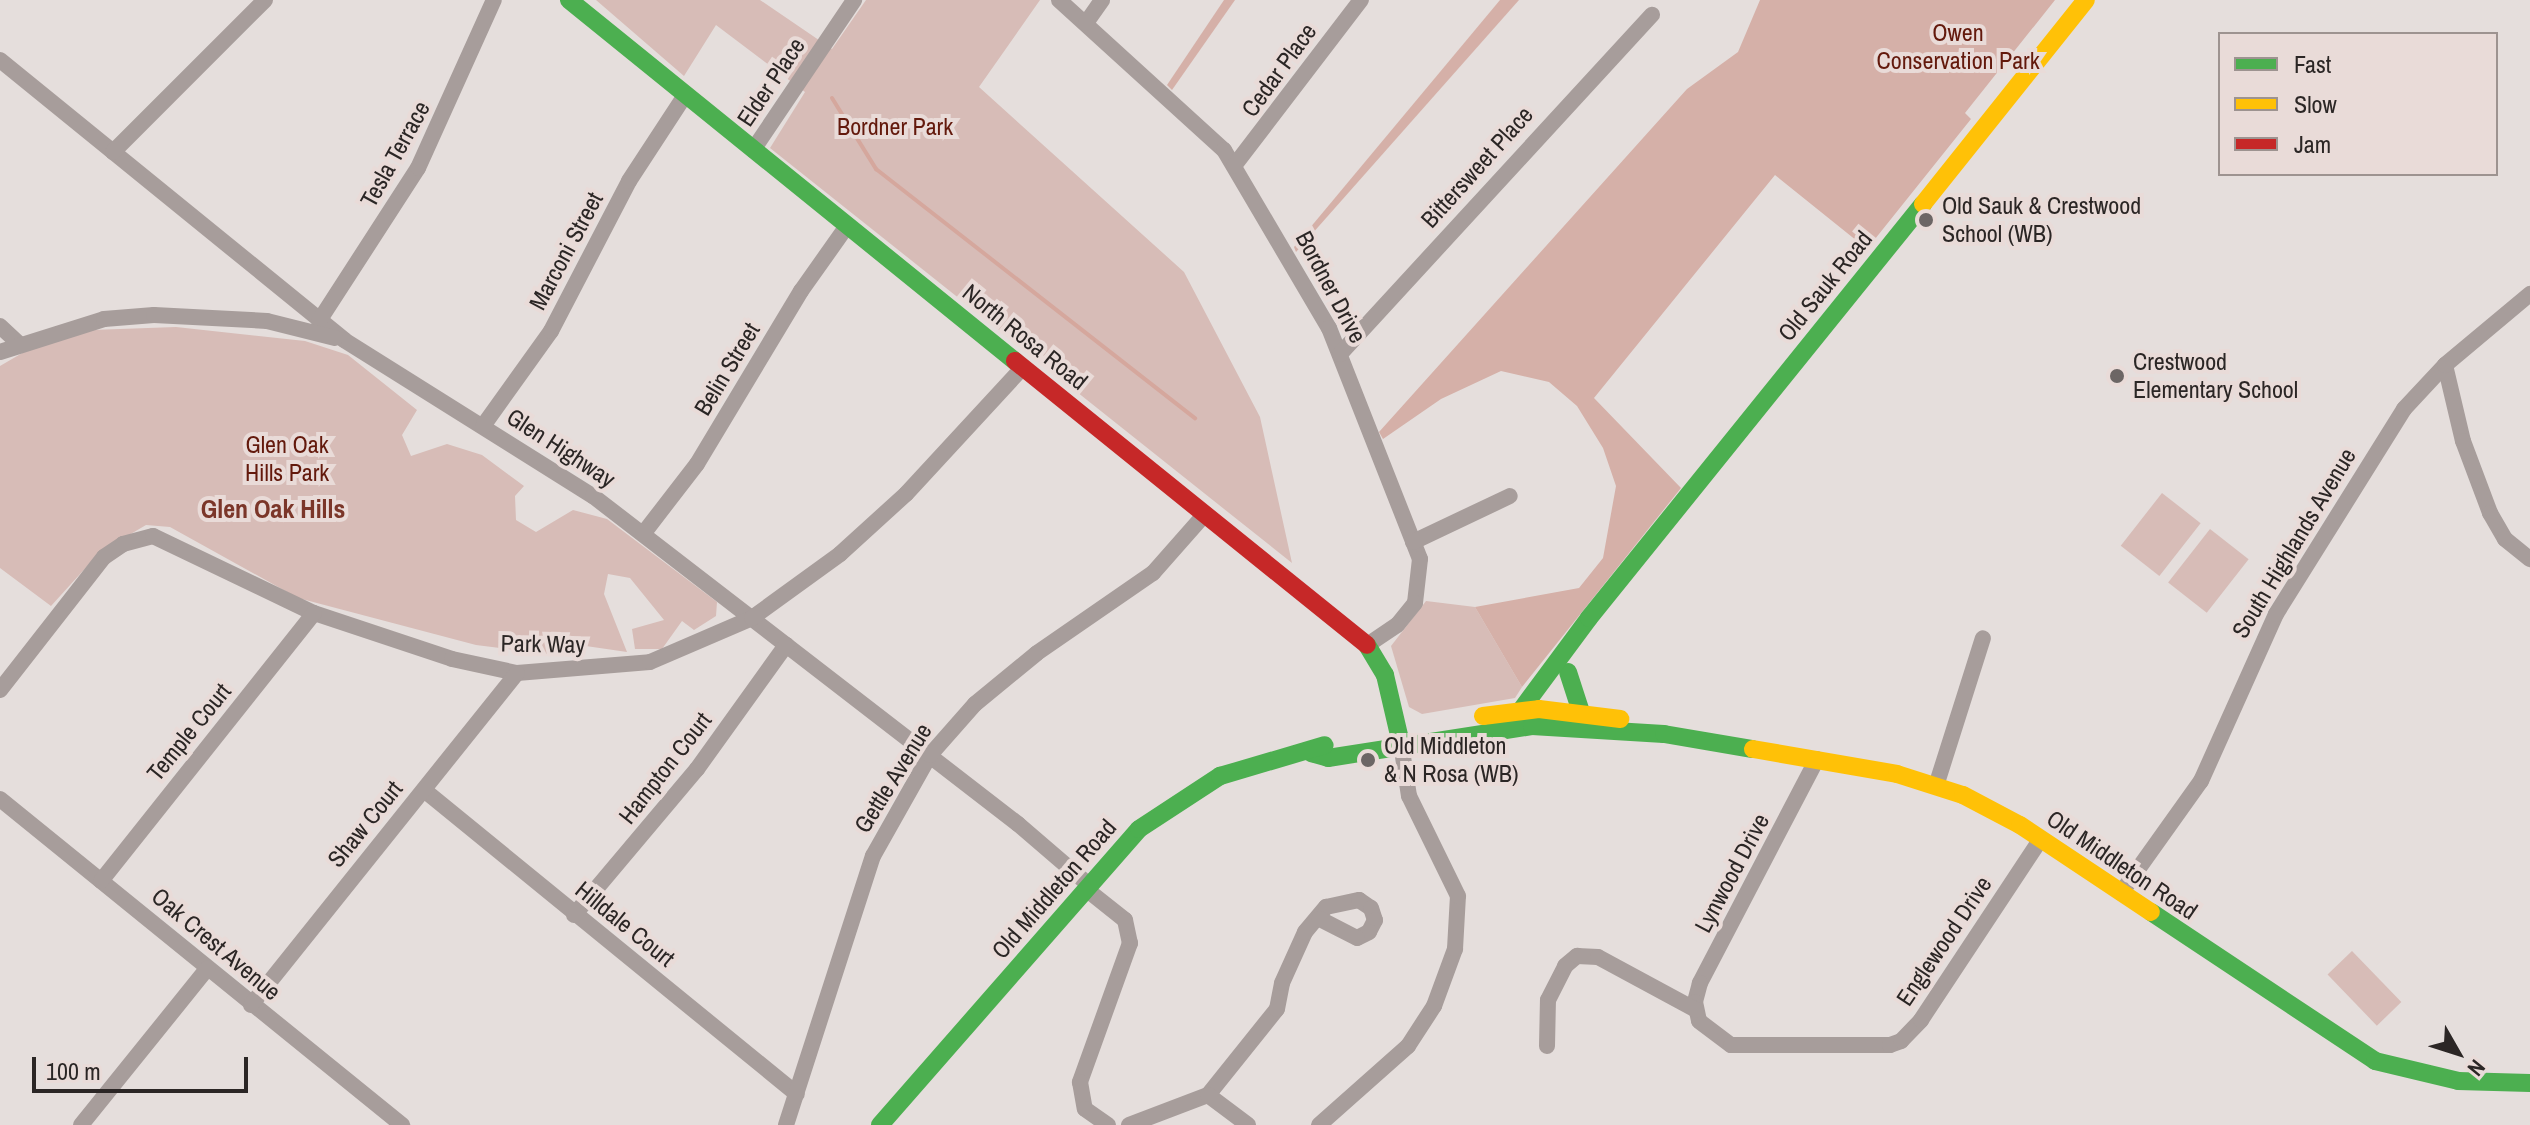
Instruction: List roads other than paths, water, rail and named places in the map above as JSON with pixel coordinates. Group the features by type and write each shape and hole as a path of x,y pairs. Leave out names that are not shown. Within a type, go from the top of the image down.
{"street":[{"name":"Tesla Terrace","path":"319,321 418,168 494,0"},
{"name":"North Rosa Road","path":"569,0 1367,645 1385,675 1400,736"},
{"name":"Elder Place","path":"753,150 854,0"},
{"name":"Bordner Drive","path":"1059,0 1224,150 1340,354 1420,559 1420,593 1397,625 1367,645"},
{"path":"1086,23 1102,0"},
{"name":"Cedar Place","path":"1234,166 1361,0"},
{"name":"Old Sauk Road","path":"1531,715 1568,672 1605,604 2086,0"},
{"path":"113,152 257,3"},
{"name":"Bittersweet Place","path":"1340,354 1652,15"},
{"name":"Glen Highway","path":"0,60 344,340 483,426 643,534 930,755 1125,920 1130,943 1080,1082 1085,1109 1108,1125"},
{"name":"Marconi Street","path":"483,426 551,331 629,181 686,94"},
{"name":"Belin Street","path":"643,534 697,464 801,291 847,226"},
{"name":"South Highlands Avenue","path":"2121,893 2201,781 2253,659 2345,502 2404,409 2445,365 2530,294"},
{"path":"0,352 104,319 154,315 267,321 344,340"},
{"path":"0,326 19,344"},
{"path":"2445,365 2463,441 2490,513 2505,539 2530,559"},
{"name":"Park Way","path":"0,690 104,557 145,537 179,546 314,613 452,659 517,673 650,662 752,618 877,522 1023,367"},
{"path":"1413,542 1510,496"},
{"name":"Gettle Avenue","path":"786,1125 873,856 930,755 975,704 1037,653 1153,573 1205,514"},
{"name":"Old Sauk Road","path":"1531,715 1589,618 1605,604"},
{"name":"Temple Court","path":"101,881 314,613"},
{"path":"1936,786 1983,638"},
{"name":"Hampton Court","path":"574,915 697,769 786,645"},
{"path":"1568,672 1569,688 1581,712"},
{"name":"Shaw Court","path":"251,1005 517,673"},
{"name":"Old Middleton Road","path":"880,1125 1139,829 1178,799 1220,776 1311,753 1329,742 1400,736 1531,715 1581,712 1645,724 1664,734"},
{"name":"Old Middleton Road","path":"1531,715 1817,759 1936,786 1982,804 2041,839 2375,1061 2458,1081 2530,1083"},
{"path":"1319,1125 1416,1037 1434,1006 1455,949 1458,896 1409,796 1400,736"},
{"name":"Lynwood Drive","path":"1696,1010 1700,983 1817,759"},
{"name":"Hilldale Court","path":"424,790 797,1094"},
{"name":"Oak Crest Avenue","path":"0,799 402,1125"},
{"name":"Englewood Drive","path":"1696,1010 1708,1033 1731,1045 1890,1045 1901,1041 1921,1020 2041,839"},
{"path":"1129,1125 1208,1095 1277,1009 1282,983 1305,932 1320,919"},
{"path":"1547,1046 1548,1000 1565,966 1577,956 1598,957 1696,1010"},
{"path":"81,1125 207,969"},
{"path":"1208,1095 1226,1103 1248,1125"}],"waterway":[{"path":"832,98 876,169 1195,418"}],"place":[{"name":"Old Sauk & Crestwood School (WB)","path":"1926,220"},
{"name":"Crestwood Elementary School","path":"2117,376"},
{"name":"Old Middleton & N Rosa (WB)","path":"1368,760"}],"district":[{"name":"Glen Oak Hills","path":"273,509"}],"park label":[{"name":"Owen Conservation Park","path":"1958,47"},
{"name":"Bordner Park","path":"895,127"},
{"name":"Glen Oak Hills Park","path":"287,459"}]}
